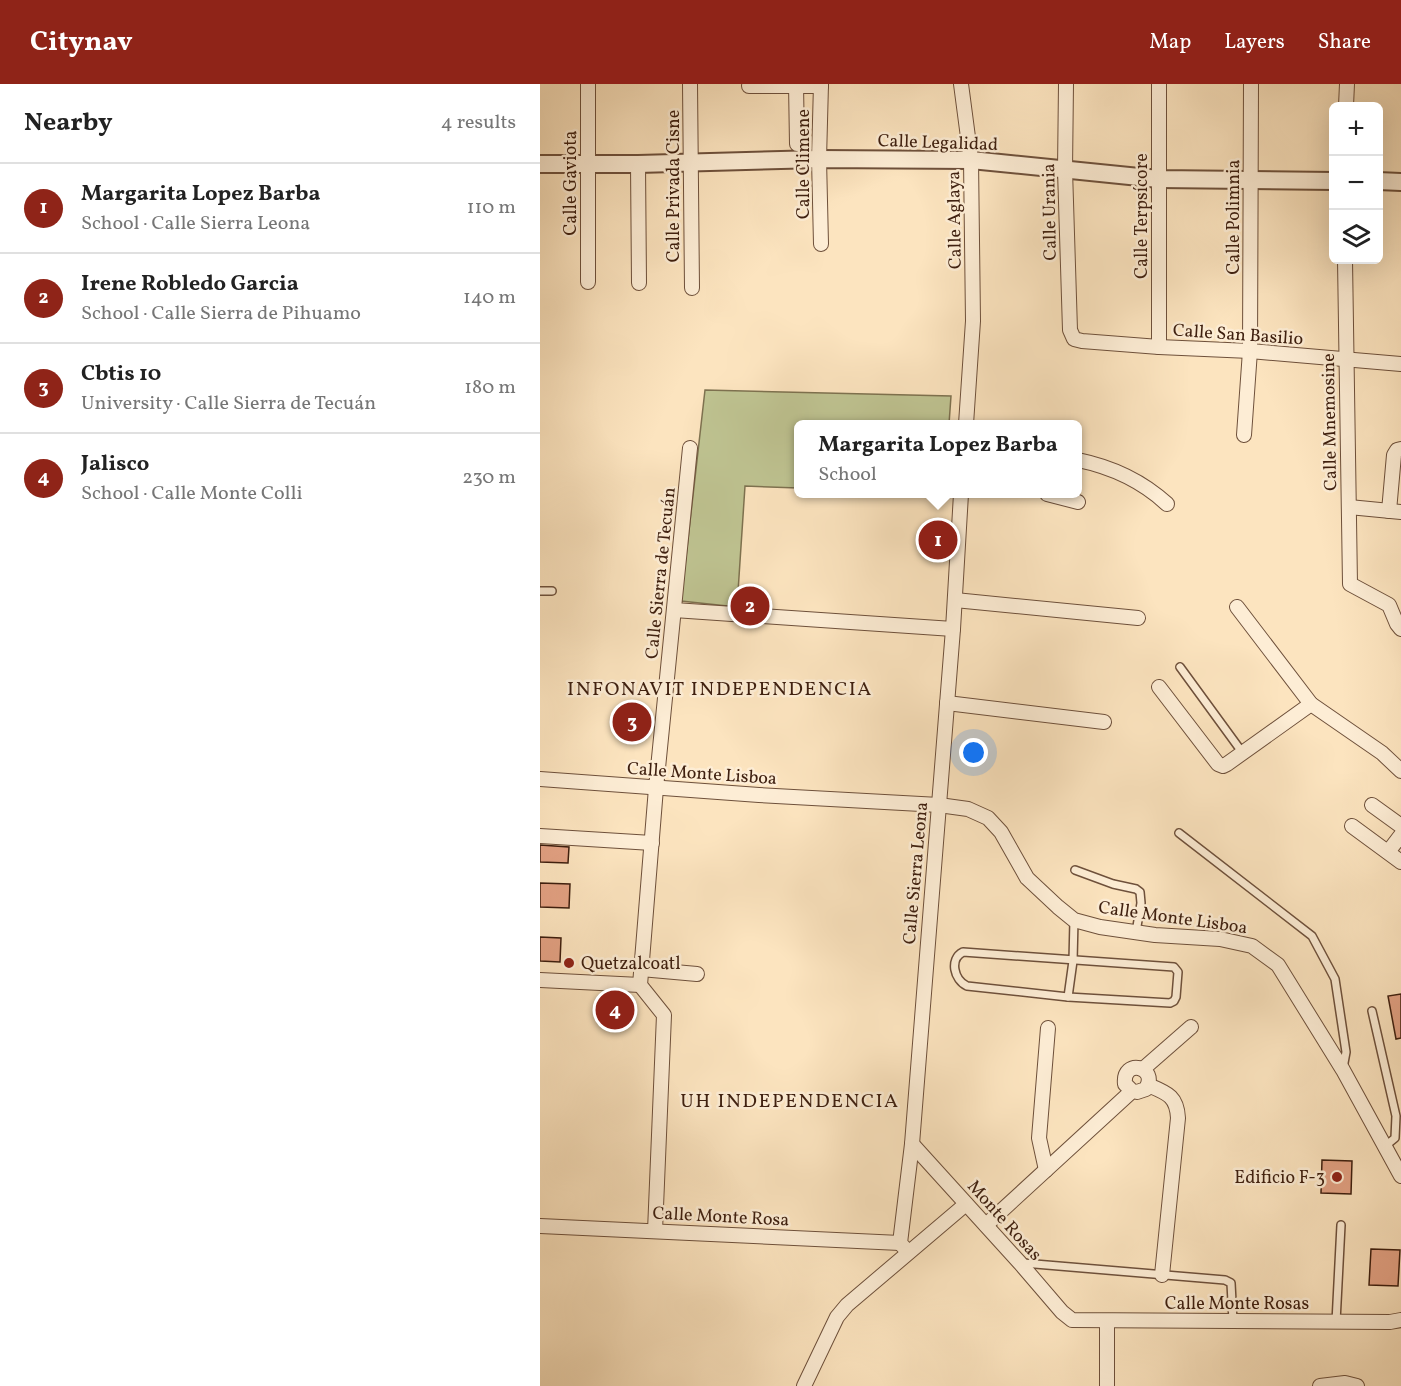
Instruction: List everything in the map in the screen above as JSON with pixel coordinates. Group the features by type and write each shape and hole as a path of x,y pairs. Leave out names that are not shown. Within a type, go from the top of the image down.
{"street":[{"name":"Calle Gaviota","path":"588,84 588,282"},
{"name":"Calle Privada Cisne","path":"690,84 692,288"},
{"name":"Calle Aglaya","path":"961,84 971,160 973,321 966,420"},
{"name":"Calle Urania","path":"1066,84 1065,170 1070,330 1074,339"},
{"name":"Calle Terpsícore","path":"1159,84 1159,347"},
{"name":"Calle Polimnia","path":"1244,435 1250,351 1251,84"},
{"path":"1346,102 1347,84"},
{"path":"796,85 797,144"},
{"path":"749,86 821,85"},
{"name":"Calle Climene","path":"821,85 819,159 821,244"},
{"name":"Calle Legalidad","path":"540,164 819,159 971,160 1159,178 1329,181"},
{"path":"638,164 639,283"},
{"path":"1383,181 1401,182"},
{"name":"Calle Mnemosine","path":"1345,264 1350,584 1389,605 1401,629"},
{"name":"Calle San Basilio","path":"1074,339 1401,364"},
{"name":"Calle Sierra de Tecuán","path":"640,985 690,448"},
{"path":"1349,507 1395,511 1397,476 1394,455 1397,450 1401,449"},
{"path":"1082,461 1125,474 1150,489 1167,504"},
{"name":"Calle Sierra Leona","path":"904,1247 962,498"},
{"path":"1069,498 1078,502"},
{"path":"955,600 1138,618"},
{"path":"1237,607 1311,704 1382,753 1401,771"},
{"path":"674,610 953,629"},
{"path":"1159,687 1218,764 1223,766 1311,704"},
{"path":"947,703 1104,722"},
{"name":"Calle Monte Lisboa","path":"540,779 968,808 988,818 1001,832 1027,878 1074,920 1100,927 1155,935 1220,939 1252,946 1278,965 1343,1070 1393,1140 1401,1176"},
{"path":"1372,805 1401,826"},
{"path":"1352,826 1401,862"},
{"path":"1388,852 1401,835"},
{"path":"540,836 652,843"},
{"path":"641,969 697,974"},
{"path":"540,980 640,985 664,1015 655,1231"},
{"path":"1143,1069 1191,1027"},
{"path":"1046,1170 1039,1138 1048,1028"},
{"path":"1133,1068 1143,1069 1149,1076 1148,1085 1142,1092 1132,1091 1128,1089 1124,1079 1128,1071 1133,1068"},
{"path":"1148,1085 1168,1094 1178,1109 1162,1275"},
{"path":"986,1225 1132,1091"},
{"name":"Monte Rosas","path":"912,1144 1062,1312 1072,1320"},
{"path":"804,1386 837,1317 847,1305 904,1247 966,1204"},
{"name":"Calle Monte Rosa","path":"540,1226 904,1247"},
{"name":"Calle Monte Rosas","path":"1072,1320 1390,1322 1401,1320"},
{"path":"1107,1321 1107,1386"},
{"path":"1320,1386 1345,1383 1357,1386"}],"lane":[{"path":"540,591 552,591"},
{"path":"1180,667 1242,752"},
{"path":"1179,833 1312,936 1335,979 1346,1052 1343,1070"},
{"path":"1075,870 1140,892 1142,903 1136,932"},
{"path":"1068,997 1073,961 1074,920"},
{"path":"963,952 1174,967 1178,972 1176,998 1170,1003 1068,997 967,986 960,983 957,978 956,957 963,952"},
{"path":"1372,1011 1396,1116 1393,1140"},
{"path":"1336,1322 1341,1225"},
{"path":"1020,1263 1225,1280 1231,1283 1233,1321"}],"green space":[{"path":"705,390 951,396 949,420 794,420 794,488 745,486 737,607 681,601"}],"building":[{"path":"540,845 569,847 568,863 540,862"},
{"path":"540,883 570,884 569,908 540,907"},
{"path":"540,937 561,938 560,962 540,961"},
{"path":"1401,994 1401,1038 1396,1039 1388,996"},
{"name":"Edificio F-3","path":"1322,1160 1352,1161 1351,1194 1321,1193"},
{"path":"1371,1249 1400,1250 1398,1286 1369,1285"}],"place":[{"name":"Margarita Lopez Barba","path":"938,540"},
{"name":"Irene Robledo Garcia","path":"750,606"},
{"name":"Cbtis 10","path":"632,722"},
{"name":"Quetzalcoatl","path":"569,963"},
{"name":"Jalisco","path":"615,1010"},
{"name":"Edificio F-3","path":"1337,1177"}],"district":[{"name":"INFONAVIT INDEPENDENCIA","path":"720,688"},
{"name":"UH INDEPENDENCIA","path":"790,1100"}]}
